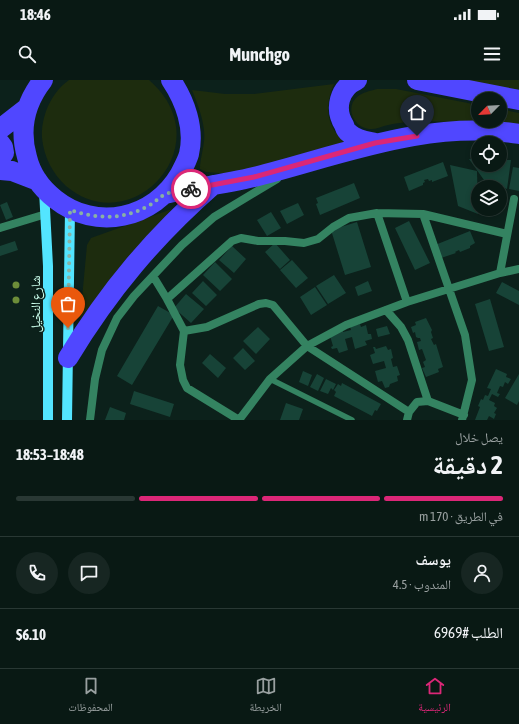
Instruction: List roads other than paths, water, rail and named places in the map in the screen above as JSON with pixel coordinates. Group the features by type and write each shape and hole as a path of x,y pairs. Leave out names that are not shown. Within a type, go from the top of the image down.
{"highway":[{"path":"43,80 34,91 27,108 23,127 24,146 29,164 48,194 70,210 96,217 115,217 133,214 150,206 165,194 183,169 189,154 189,122 186,107 171,80"},
{"path":"357,80 352,82 342,92 338,106 340,120 348,133 358,139 375,143"},
{"path":"417,80 519,100"},
{"path":"0,129 27,108"},
{"path":"165,194 254,177 375,143 458,131 506,132 519,134"},
{"path":"0,143 3,147 4,153 0,159"},
{"path":"0,170 12,171 41,185"},
{"path":"68,358 98,310 129,270 177,218 213,185"}],"main road":[{"name":"شارع النخيل","path":"41,185 46,214 48,274 48,420"},
{"path":"67,420 70,210"}],"street":[{"path":"90,420 95,380 102,350 117,318 134,296 182,245 214,217 255,191 306,162"},
{"path":"500,273 514,199"},
{"path":"167,299 232,241 240,238 258,242 285,241 304,243 318,239 349,218 377,213 423,214 508,234"},
{"path":"377,213 407,302"},
{"path":"0,228 46,214"},
{"path":"184,331 207,327 255,306 266,303 273,305 307,346 408,416 417,402 428,401 463,418 472,380 465,335 423,214"},
{"path":"153,276 184,331 180,365 183,380 187,388 239,420 270,379 307,346 346,325 407,302 500,273 519,269"},
{"path":"386,310 401,327 408,340 428,401"}],"lane":[{"path":"270,379 352,420"}]}
